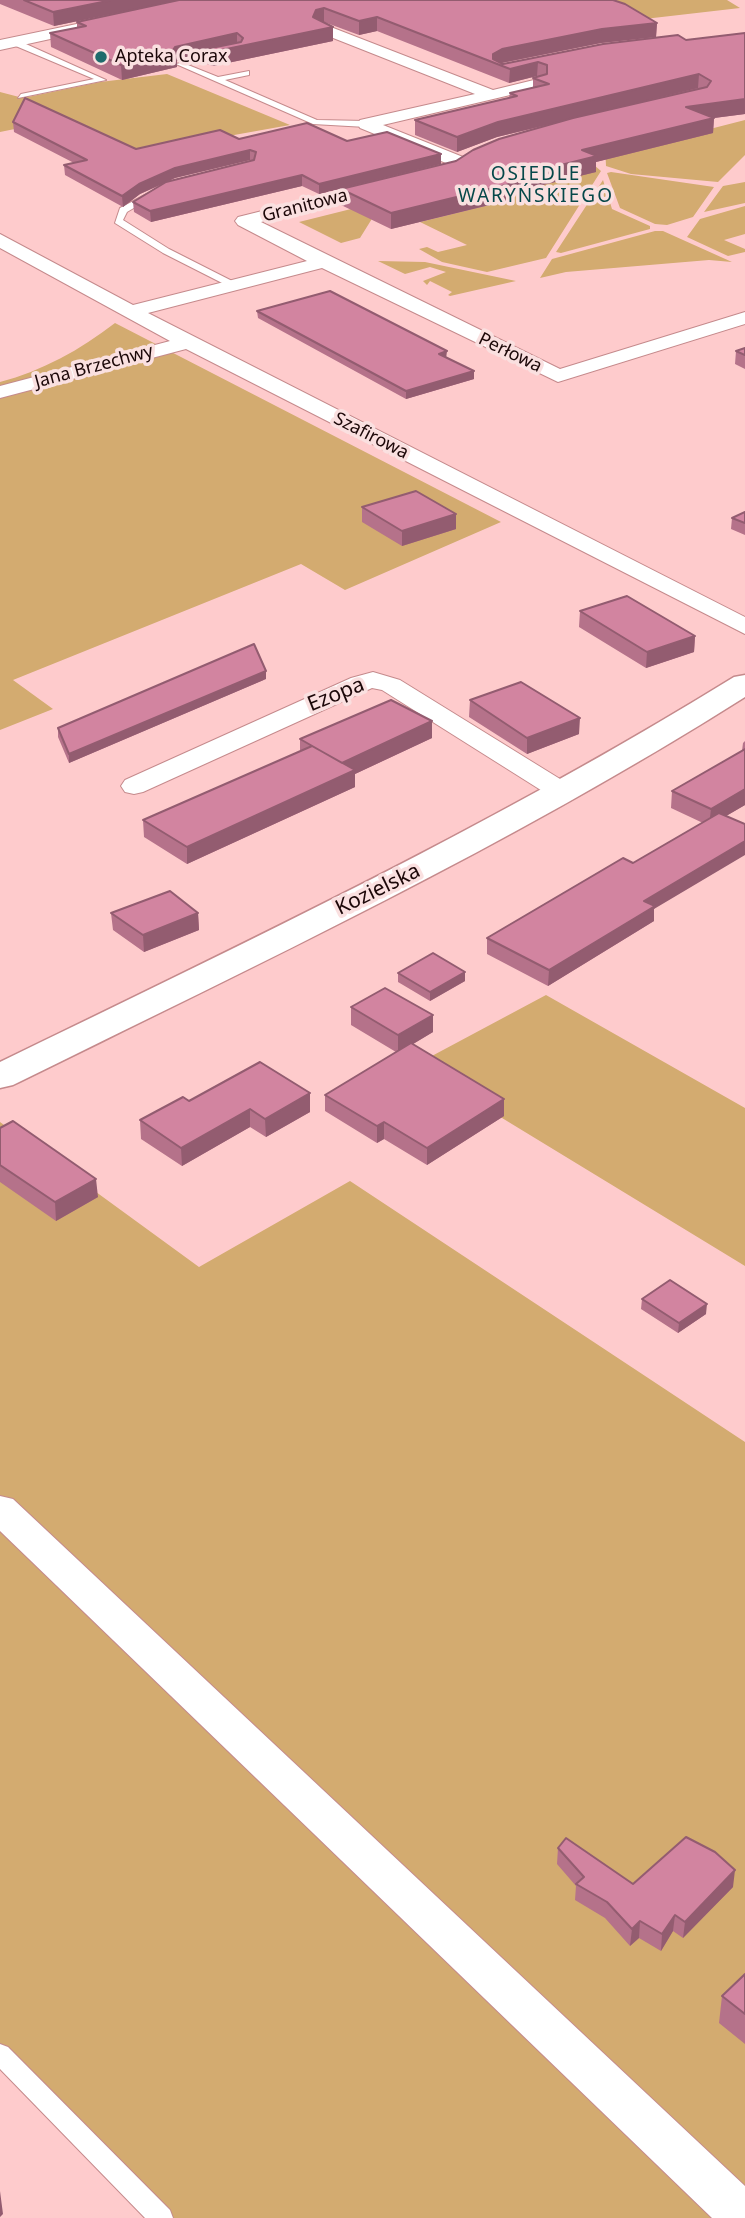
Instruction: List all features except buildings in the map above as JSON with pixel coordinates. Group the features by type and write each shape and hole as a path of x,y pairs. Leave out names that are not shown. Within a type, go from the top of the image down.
{"street":[{"path":"7,43 110,22"},
{"path":"323,29 492,95"},
{"path":"457,81 488,74"},
{"path":"366,124 538,84"},
{"name":"Granitowa","path":"324,262 244,221 449,170 465,158 366,124"},
{"name":"Szafirowa","path":"0,240 130,312 745,627"},
{"path":"130,312 324,262"},
{"name":"Perłowa","path":"324,262 558,376 745,318"},
{"name":"Jana Brzechwy","path":"0,392 188,342"},
{"path":"68,373 93,388"},
{"name":"Ezopa","path":"134,786 360,683 373,680 391,685 564,793"},
{"name":"Kozielska","path":"0,1077 444,857 564,793 745,684"},
{"path":"0,1509 745,2218"}],"lane":[{"path":"7,43 102,80 21,96"},
{"path":"238,51 180,64 316,122 366,124"},
{"path":"217,80 246,74"},
{"path":"155,193 123,210 118,221 234,286"},
{"path":"0,2054 161,2218"}],"shaded area":[{"path":"593,0 727,0 740,8 627,21"},
{"path":"167,74 290,125 128,154 69,118 0,132 0,92 23,98 100,82"},
{"path":"745,120 745,155 718,182 631,174 606,166 605,144 706,130"},
{"path":"594,165 601,171 546,258 487,272 442,262 419,249 427,247 438,252 467,245 420,222 513,199 505,194"},
{"path":"607,173 714,187 693,217 667,225 655,224 620,208"},
{"path":"603,180 612,209 650,226 650,229 561,253 556,252"},
{"path":"745,182 745,203 704,212 723,186"},
{"path":"383,201 360,238 341,243 299,222"},
{"path":"745,206 745,234 724,240 745,249 745,252 728,256 687,237 700,219"},
{"path":"663,231 732,262 709,260 566,272 540,278 552,259"},
{"path":"378,261 425,262 516,281 450,296 448,295 452,292 430,281 427,285 423,281 446,272 430,267 405,274"},
{"path":"115,323 501,522 345,590 301,564 13,680 53,709 0,730 0,382 31,372 60,358"},
{"path":"546,995 745,1108 745,1266 415,1065"},
{"path":"0,1122 199,1267 350,1181 745,1442 745,2218 161,2218 0,2054"}],"place":[{"name":"Apteka Corax","path":"101,57"}],"district":[{"name":"OSIEDLE WARYŃSKIEGO","path":"536,186"}]}
